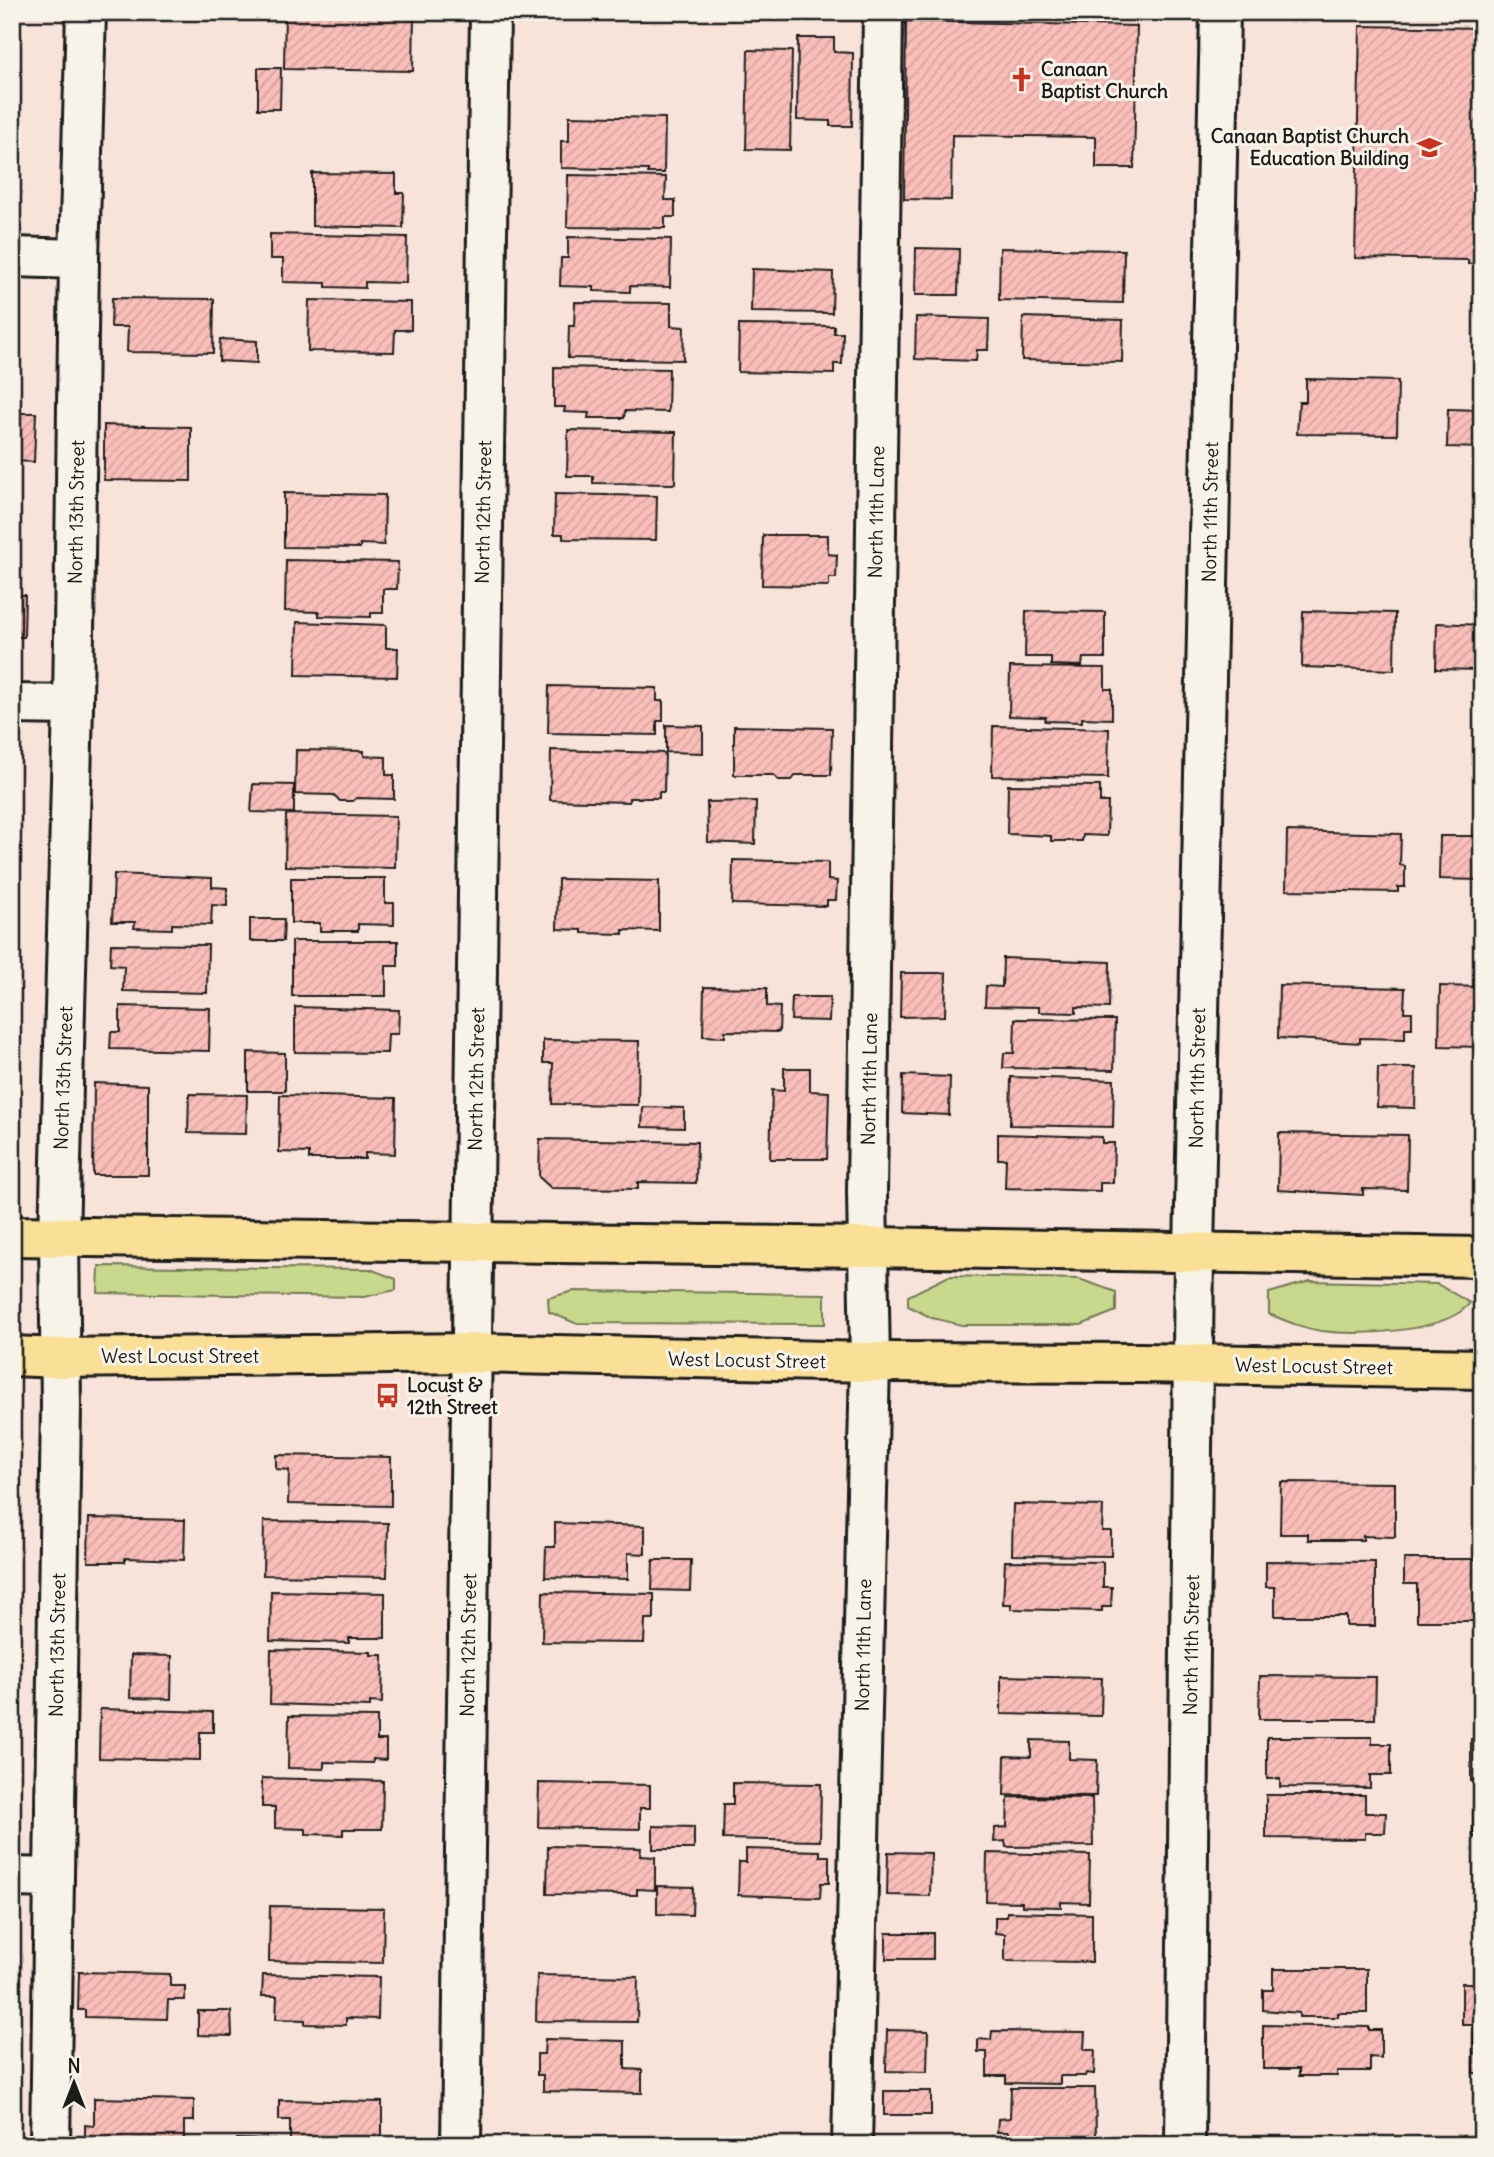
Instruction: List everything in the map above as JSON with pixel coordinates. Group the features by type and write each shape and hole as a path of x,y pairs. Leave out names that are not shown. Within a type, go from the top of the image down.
{"main road":[{"path":"12,1236 1482,1257"},
{"name":"West Locust Street","path":"12,1356 60,1358 472,1353 870,1362 1482,1369"}],"street":[{"name":"North 13th Street","path":"50,2145 60,1358 59,1237 73,705 79,258 86,12"},
{"name":"North 12th Street","path":"461,2145 490,12"},
{"name":"North 11th Lane","path":"852,2145 870,1362 867,1247 883,12"},
{"name":"North 11th Street","path":"1185,2145 1194,1252 1220,12"},
{"path":"12,257 79,258"},
{"path":"12,704 73,705"},
{"path":"12,1877 54,1878"}],"green space":[{"path":"99,1266 370,1269 396,1279 396,1290 364,1297 98,1293"},
{"path":"949,1276 1079,1279 1116,1292 1116,1311 1081,1325 962,1325 932,1318 908,1306 908,1296"},
{"path":"1310,1281 1437,1284 1470,1303 1442,1321 1378,1332 1321,1331 1269,1314 1269,1293"},
{"path":"574,1291 825,1294 825,1324 575,1323 549,1312 548,1298"}],"building":[{"path":"400,12 400,15 414,16 413,71 284,69 285,13"},
{"name":"Canaan Baptist Church","path":"906,21 1137,26 1134,168 1096,168 1096,137 952,135 951,200 904,199"},
{"path":"1360,26 1482,28 1482,264 1468,264 1468,260 1355,258"},
{"path":"798,38 834,38 834,52 853,53 852,126 830,126 830,121 797,120"},
{"path":"748,50 792,51 790,150 746,149"},
{"path":"258,68 281,68 280,109 258,109"},
{"path":"569,116 665,118 664,173 648,173 648,170 561,168 561,141 569,141"},
{"path":"312,173 396,174 396,193 404,193 403,228 312,226"},
{"path":"568,175 666,177 665,200 675,200 675,217 665,217 665,228 567,227"},
{"path":"270,234 407,237 406,283 365,282 365,288 326,287 326,283 283,282 283,259 270,259"},
{"path":"568,237 671,239 670,287 630,286 630,292 560,286 561,258 568,258"},
{"path":"916,248 959,249 958,295 915,295"},
{"path":"1000,248 1124,250 1123,303 999,300"},
{"path":"752,269 833,272 832,313 751,312"},
{"path":"112,298 214,299 213,353 127,352 128,327 111,327"},
{"path":"309,300 411,302 411,330 395,330 394,352 308,351"},
{"path":"575,302 671,303 671,326 684,327 683,360 568,358 569,326 574,326"},
{"path":"916,317 989,319 988,350 977,350 976,361 915,359"},
{"path":"1023,317 1123,320 1122,362 1022,360"},
{"path":"739,325 834,326 834,333 843,333 842,364 834,364 834,374 738,372"},
{"path":"220,339 257,341 257,363 219,361"},
{"path":"554,367 669,369 668,412 625,411 624,418 588,418 589,413 564,412 565,407 554,407"},
{"path":"1306,379 1398,381 1397,435 1297,434 1299,402 1306,402"},
{"path":"1448,409 1482,410 1482,448 1447,447"},
{"path":"12,413 36,413 34,462 12,461"},
{"path":"104,425 191,427 191,481 104,480"},
{"path":"568,430 676,432 675,484 593,483 593,476 567,476"},
{"path":"284,493 385,495 384,545 360,544 360,548 284,547"},
{"path":"555,494 657,496 656,540 563,539 563,534 554,534"},
{"path":"763,535 828,535 828,554 837,555 836,578 829,578 829,586 762,585"},
{"path":"286,560 398,562 397,589 383,589 383,613 371,613 371,617 319,616 319,612 285,611"},
{"path":"12,595 25,595 24,637 12,637"},
{"path":"1026,611 1105,612 1105,658 1083,658 1082,666 1051,665 1051,657 1025,657"},
{"path":"1303,611 1395,613 1394,670 1302,667"},
{"path":"297,622 386,625 386,648 398,648 397,677 296,675"},
{"path":"1437,623 1482,625 1481,670 1436,669"},
{"path":"1010,667 1105,668 1105,689 1112,689 1112,719 1082,718 1082,722 1045,721 1046,717 1009,716"},
{"path":"549,686 657,688 657,701 663,701 663,721 657,721 657,735 548,733"},
{"path":"666,725 703,726 703,753 666,752"},
{"path":"734,726 832,728 831,775 796,775 792,780 778,780 773,775 734,775"},
{"path":"993,726 1109,729 1108,778 992,776"},
{"path":"296,750 364,751 364,756 386,757 386,775 394,775 394,799 356,798 353,801 340,801 334,795 295,794"},
{"path":"551,750 665,753 664,792 659,792 659,798 629,798 629,802 550,800"},
{"path":"253,784 294,785 294,813 251,812"},
{"path":"1008,785 1100,786 1100,802 1108,802 1107,836 1083,835 1082,841 1051,841 1051,836 1007,834"},
{"path":"756,801 755,844 708,842 707,802"},
{"path":"286,814 396,816 395,868 285,866"},
{"path":"1287,831 1401,834 1400,865 1405,866 1405,887 1398,887 1398,892 1286,890"},
{"path":"1440,836 1481,836 1480,880 1439,879"},
{"path":"733,860 828,862 828,880 837,881 836,900 827,900 827,906 732,904"},
{"path":"114,874 212,878 212,887 227,888 227,906 212,905 211,925 172,924 172,929 134,928 135,922 112,922"},
{"path":"291,878 385,878 385,903 394,903 394,925 358,924 358,931 320,931 320,923 291,923"},
{"path":"558,879 659,881 659,931 623,930 623,934 582,933 582,930 557,929"},
{"path":"250,919 284,919 283,941 250,941"},
{"path":"292,941 398,941 398,966 386,966 386,996 292,996"},
{"path":"111,944 208,945 207,993 123,991 124,966 110,965"},
{"path":"12,951 17,951 17,985 12,984"},
{"path":"1003,958 1110,962 1109,1008 1076,1007 1076,1013 1039,1012 1039,1007 985,1006 986,986 1002,987"},
{"path":"901,973 946,973 945,1016 900,1017"},
{"path":"1279,985 1405,988 1404,1012 1412,1012 1412,1028 1405,1028 1405,1039 1360,1038 1360,1043 1278,1038"},
{"path":"1440,986 1482,987 1482,1047 1439,1046"},
{"path":"704,987 767,988 767,1006 780,1007 779,1032 725,1031 725,1037 703,1036"},
{"path":"792,997 830,997 829,1021 791,1020"},
{"path":"120,1006 210,1008 209,1051 110,1049 111,1032 120,1032"},
{"path":"295,1007 399,1010 398,1034 388,1034 387,1053 295,1052"},
{"path":"1015,1019 1115,1020 1114,1070 1003,1068 1004,1053 1014,1053"},
{"path":"543,1040 639,1041 638,1105 552,1104 553,1063 543,1063"},
{"path":"248,1052 285,1053 285,1091 248,1091"},
{"path":"784,1068 810,1068 810,1091 829,1092 827,1159 770,1159 772,1090 784,1091"},
{"path":"1378,1068 1416,1068 1415,1108 1377,1107"},
{"path":"903,1075 950,1077 949,1115 902,1113"},
{"path":"1011,1077 1114,1080 1113,1127 1010,1125"},
{"path":"94,1083 148,1085 148,1175 93,1175"},
{"path":"189,1094 247,1095 246,1134 188,1133"},
{"path":"280,1095 396,1098 395,1154 365,1153 365,1159 309,1159 309,1153 279,1152"},
{"path":"643,1107 684,1108 684,1128 642,1127"},
{"path":"1279,1133 1408,1135 1407,1190 1363,1189 1363,1195 1278,1190"},
{"path":"998,1134 1102,1137 1102,1143 1114,1143 1113,1183 1100,1183 1100,1191 1005,1188 1006,1159 998,1159"},
{"path":"540,1139 697,1142 696,1183 638,1182 638,1189 551,1188 539,1177"},
{"path":"276,1455 391,1457 391,1506 288,1504 289,1470 276,1469"},
{"path":"1281,1482 1395,1483 1395,1537 1363,1536 1363,1540 1308,1540 1308,1534 1280,1534"},
{"path":"1013,1504 1103,1506 1102,1531 1111,1531 1111,1556 1012,1555"},
{"path":"89,1518 185,1520 184,1560 125,1558 125,1562 88,1562"},
{"path":"264,1521 388,1523 387,1577 263,1575"},
{"path":"555,1523 645,1526 645,1554 628,1553 628,1579 545,1577 546,1547 555,1547"},
{"path":"1404,1559 1482,1559 1482,1621 1417,1621 1417,1584 1404,1584"},
{"path":"653,1560 691,1560 690,1591 652,1590"},
{"path":"1005,1561 1103,1562 1103,1587 1112,1587 1111,1607 1102,1607 1102,1611 1011,1609 1011,1604 1003,1604"},
{"path":"1266,1561 1375,1562 1375,1626 1346,1626 1346,1616 1275,1616 1275,1587 1266,1587"},
{"path":"271,1591 385,1593 385,1638 349,1638 349,1643 270,1641"},
{"path":"543,1592 654,1594 654,1619 645,1619 644,1643 542,1642"},
{"path":"271,1650 371,1652 371,1655 383,1655 382,1703 370,1702 370,1707 270,1704"},
{"path":"131,1655 172,1656 171,1699 130,1698"},
{"path":"1001,1676 1102,1678 1101,1716 1001,1714"},
{"path":"1260,1676 1376,1677 1375,1719 1259,1719"},
{"path":"12,1692 19,1692 18,1739 12,1738"},
{"path":"100,1709 213,1712 213,1732 200,1732 200,1760 99,1758"},
{"path":"289,1716 377,1717 377,1740 386,1740 386,1760 373,1759 373,1763 324,1762 324,1769 288,1768"},
{"path":"1267,1737 1372,1737 1372,1744 1391,1744 1391,1775 1370,1775 1370,1788 1280,1787 1280,1779 1267,1779"},
{"path":"1471,1739 1482,1739 1482,1781 1471,1781"},
{"path":"1031,1740 1069,1741 1069,1759 1097,1760 1096,1796 1004,1795 1005,1756 1031,1757"},
{"path":"262,1778 383,1781 382,1829 343,1829 343,1835 306,1834 306,1829 275,1828 275,1807 262,1807"},
{"path":"539,1783 650,1785 650,1808 640,1808 640,1829 538,1827"},
{"path":"733,1783 821,1784 820,1841 723,1839 724,1804 733,1804"},
{"path":"1266,1795 1365,1795 1365,1813 1386,1813 1385,1833 1365,1833 1365,1839 1266,1838"},
{"path":"1474,1795 1482,1795 1482,1837 1473,1837"},
{"path":"1008,1797 1092,1798 1093,1846 1006,1847 1005,1841 994,1842 995,1828 1007,1827"},
{"path":"653,1826 694,1827 694,1849 653,1849"},
{"path":"548,1846 641,1848 640,1856 655,1857 655,1890 637,1889 637,1895 547,1894"},
{"path":"746,1849 820,1851 820,1856 829,1856 829,1883 821,1883 820,1898 738,1895 739,1862 746,1862"},
{"path":"888,1852 931,1853 930,1896 887,1895"},
{"path":"987,1853 1090,1855 1089,1903 1061,1902 1061,1907 1022,1906 1022,1902 986,1901"},
{"path":"657,1886 693,1887 692,1915 657,1914"},
{"path":"270,1906 384,1908 383,1963 269,1961"},
{"path":"1007,1912 1092,1914 1092,1962 1005,1961 1005,1934 995,1933 995,1917 1007,1917"},
{"path":"886,1933 933,1933 933,1959 886,1959"},
{"path":"1273,1969 1367,1969 1367,2013 1338,2013 1338,2017 1299,2017 1299,2013 1263,2010 1263,1990 1273,1990"},
{"path":"79,1972 170,1974 170,1986 185,1986 185,2000 168,2000 167,2019 85,2017 85,2010 78,2010"},
{"path":"263,1975 379,1977 378,2019 346,2018 346,2025 305,2024 305,2020 276,2019 277,1996 262,1996"},
{"path":"537,1975 638,1977 637,2022 536,2021"},
{"path":"1462,1983 1482,1983 1482,2025 1462,2025"},
{"path":"198,2011 231,2011 232,2036 198,2035"},
{"path":"1263,2025 1369,2027 1369,2030 1381,2030 1381,2058 1370,2057 1370,2071 1337,2071 1337,2076 1299,2076 1299,2069 1263,2069"},
{"path":"1474,2028 1482,2028 1482,2073 1473,2073"},
{"path":"887,2030 928,2031 927,2072 886,2071"},
{"path":"992,2031 1085,2032 1084,2050 1095,2050 1094,2074 1060,2076 1060,2084 1006,2083 1006,2076 987,2076 987,2052 978,2052 978,2039 991,2040"},
{"path":"545,2039 625,2041 625,2069 642,2070 642,2093 543,2091 543,2075 537,2075 537,2054 544,2054"},
{"path":"1011,2088 1095,2088 1096,2137 1009,2138 1008,2132 997,2132 998,2119 1010,2118"},
{"path":"884,2091 931,2091 931,2115 884,2115"},
{"path":"94,2098 194,2100 194,2121 184,2121 184,2145 85,2145 85,2125 94,2126"},
{"path":"279,2100 382,2102 382,2145 290,2145 290,2120 279,2120"},
{"path":"237,2139 274,2140 274,2145 237,2145"}],"place":[{"name":"Canaan Baptist Church","path":"1021,80"},
{"name":"Canaan Baptist Church Education Building","path":"1429,147"},
{"name":"Locust & 12th Street","path":"387,1396"}]}
